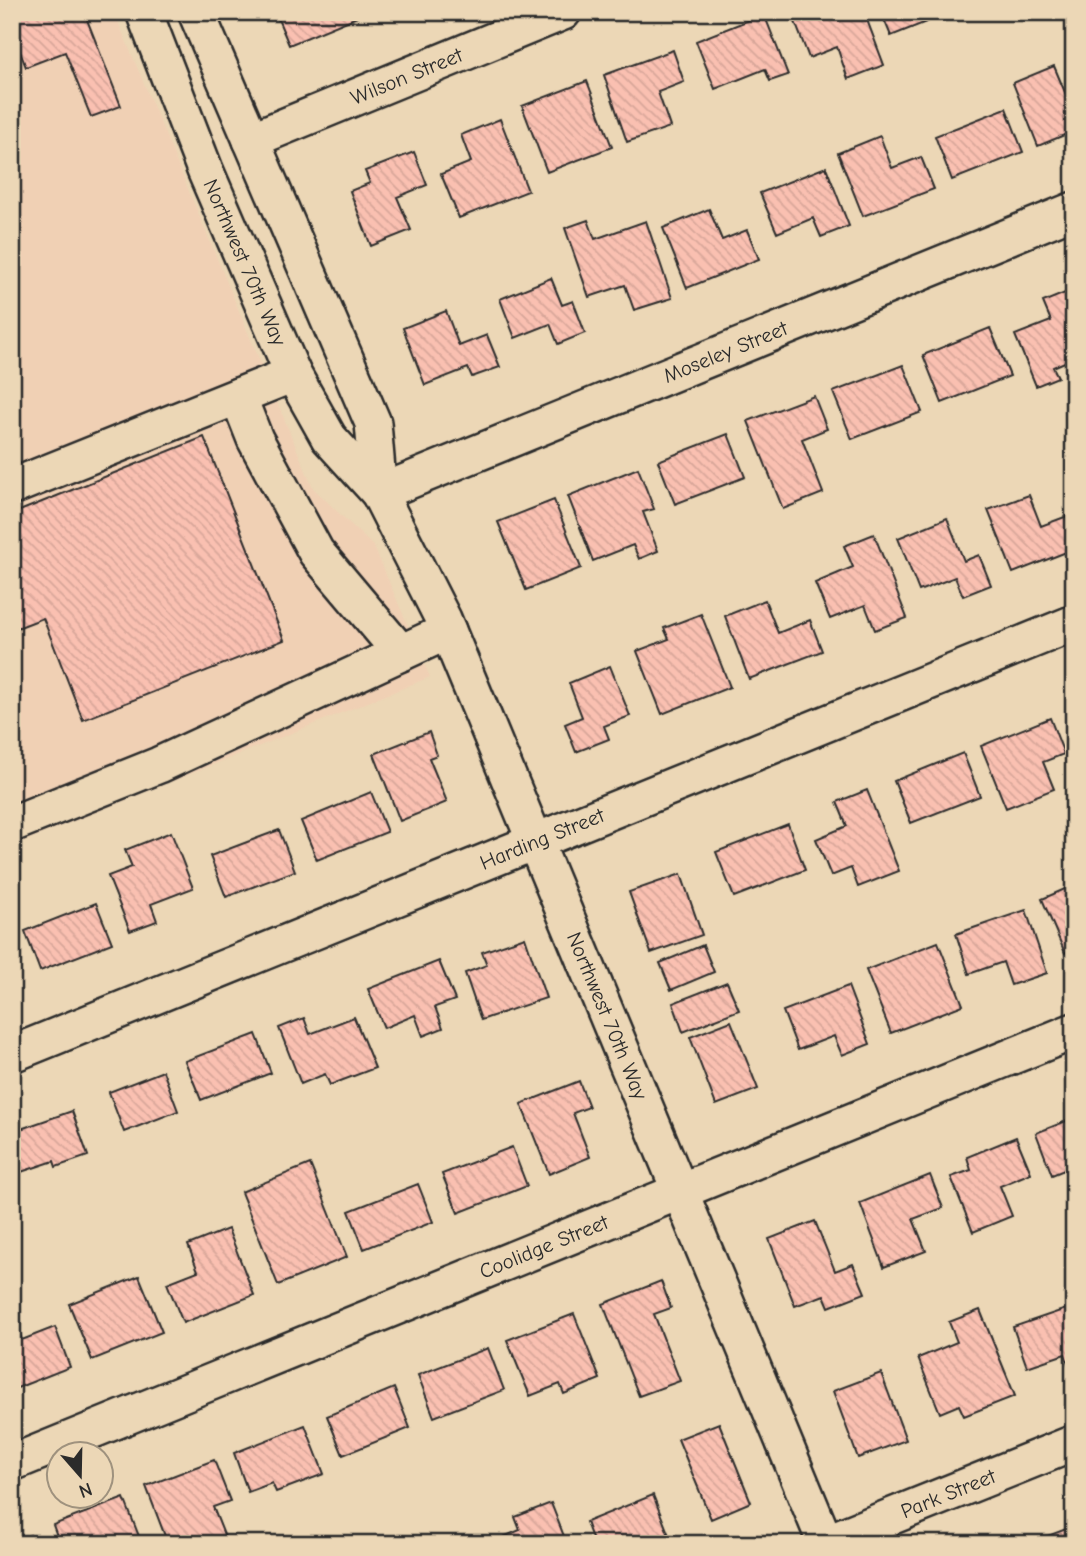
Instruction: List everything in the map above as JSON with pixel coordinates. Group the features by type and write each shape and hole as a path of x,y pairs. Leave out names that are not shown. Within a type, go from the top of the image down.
{"street":[{"name":"Northwest 70th Way","path":"144,12 205,170 293,374 329,438 379,493 448,631 681,1189 825,1543"},
{"name":"Northwest 70th Way","path":"197,12 373,424 379,493"},
{"name":"Wilson Street","path":"251,140 563,12"},
{"name":"Moseley Street","path":"379,493 1074,210"},
{"path":"12,487 293,374"},
{"path":"238,396 255,439 317,552 401,653"},
{"name":"Harding Street","path":"12,1054 1074,623"},
{"path":"12,824 159,765 448,631"},
{"name":"Coolidge Street","path":"12,1463 1074,1031"},
{"name":"Park Street","path":"825,1543 1074,1443"}],"shaded area":[{"path":"12,12 114,12 313,488 374,547 430,677 12,846"}],"building":[{"path":"12,12 84,12 121,106 91,117 65,52 26,67 12,32"},
{"path":"275,12 355,12 357,17 289,45"},
{"path":"811,12 864,12 884,65 848,79 837,47 809,58 794,19"},
{"path":"881,12 932,12 934,19 891,36"},
{"path":"764,14 788,75 770,81 765,69 715,89 696,41"},
{"path":"673,50 684,82 658,92 670,127 627,142 604,75"},
{"path":"1054,66 1067,97 1074,95 1074,131 1038,146 1013,83"},
{"path":"587,81 612,147 547,172 522,106"},
{"path":"1006,108 1023,152 952,180 935,136"},
{"path":"500,119 528,191 459,218 441,174 471,162 461,135"},
{"path":"880,136 892,168 921,157 934,189 863,216 838,153"},
{"path":"414,152 427,185 397,197 411,230 371,246 350,191 370,183 365,171"},
{"path":"826,167 849,226 821,237 813,218 777,233 760,193"},
{"path":"709,209 722,240 747,230 759,259 687,288 663,228"},
{"path":"588,220 595,239 646,221 672,298 634,310 625,285 589,297 565,228"},
{"path":"551,278 562,305 573,301 585,333 558,344 550,324 515,338 500,299"},
{"path":"1070,291 1074,299 1074,358 1053,367 1058,377 1036,386 1015,335 1051,321 1043,302"},
{"path":"446,311 459,346 487,335 500,367 472,377 468,368 425,385 403,328"},
{"path":"990,328 1010,376 942,403 923,355"},
{"path":"903,365 922,412 852,439 833,392"},
{"path":"814,396 827,429 802,439 823,493 783,509 748,421"},
{"path":"728,434 745,477 675,504 658,461"},
{"path":"204,437 284,640 83,720 43,618 12,630 12,514"},
{"path":"638,468 654,509 643,512 658,551 639,559 633,545 593,561 568,496"},
{"path":"1029,495 1041,526 1070,515 1074,524 1074,549 1013,573 988,510"},
{"path":"554,500 581,568 526,590 498,522"},
{"path":"947,518 964,561 979,555 991,585 963,596 955,577 919,591 898,538"},
{"path":"874,534 907,618 875,630 865,605 830,619 815,583 853,567 844,546"},
{"path":"765,600 778,633 810,620 822,651 749,679 725,616"},
{"path":"701,614 730,687 662,714 637,651 669,639 664,628"},
{"path":"610,666 630,716 604,726 609,739 576,752 565,724 582,717 569,683"},
{"path":"1050,718 1064,754 1043,762 1054,789 1006,808 981,746"},
{"path":"429,732 437,755 429,758 447,802 400,821 374,754"},
{"path":"963,753 980,796 911,823 894,781"},
{"path":"867,790 899,871 858,887 851,868 831,876 816,839 847,826 837,802"},
{"path":"371,792 387,832 317,860 301,821"},
{"path":"788,824 805,870 734,897 716,852"},
{"path":"279,830 295,871 226,897 210,856"},
{"path":"171,832 193,888 151,904 157,921 130,931 108,876 132,867 125,850"},
{"path":"681,874 702,935 651,953 629,892"},
{"path":"1074,885 1074,949 1065,953 1042,899"},
{"path":"96,903 112,943 40,971 25,931"},
{"path":"1026,910 1047,973 1011,985 1003,962 969,974 956,934"},
{"path":"525,937 546,998 481,1020 465,973 487,965 482,952"},
{"path":"938,942 963,1005 891,1033 866,970"},
{"path":"703,945 714,972 671,990 660,963"},
{"path":"439,961 455,1000 435,1007 443,1028 423,1036 415,1015 384,1028 368,989"},
{"path":"727,982 739,1010 683,1032 673,1003"},
{"path":"848,986 870,1044 842,1055 834,1036 798,1050 783,1011"},
{"path":"354,1017 375,1068 330,1085 325,1074 301,1084 279,1028 304,1018 310,1034"},
{"path":"731,1021 758,1089 716,1105 690,1037"},
{"path":"256,1034 271,1073 201,1100 185,1061"},
{"path":"163,1071 178,1111 124,1132 109,1092"},
{"path":"579,1081 589,1107 573,1113 590,1157 549,1174 521,1104"},
{"path":"72,1111 88,1156 56,1167 54,1161 18,1173 12,1156 12,1132"},
{"path":"1074,1118 1074,1166 1052,1175 1036,1133"},
{"path":"1016,1137 1031,1173 1000,1186 1012,1216 973,1232 951,1177 971,1170 967,1157"},
{"path":"512,1147 527,1186 458,1213 442,1174"},
{"path":"310,1164 347,1257 278,1285 241,1192"},
{"path":"930,1175 943,1208 913,1219 926,1251 884,1267 860,1203"},
{"path":"418,1184 433,1222 364,1249 349,1211"},
{"path":"815,1221 835,1271 853,1264 865,1293 829,1307 824,1295 795,1306 769,1239"},
{"path":"228,1229 254,1295 183,1323 167,1283 198,1271 188,1245"},
{"path":"139,1276 162,1332 92,1360 69,1304"},
{"path":"661,1281 671,1308 654,1314 680,1381 639,1396 603,1304"},
{"path":"1066,1309 1074,1331 1074,1371 1071,1372 1065,1354 1027,1367 1013,1327"},
{"path":"980,1310 1015,1396 964,1416 959,1405 940,1413 918,1358 957,1342 949,1322"},
{"path":"12,1314 22,1340 55,1327 70,1367 12,1390"},
{"path":"574,1314 600,1379 564,1394 560,1384 530,1396 507,1340"},
{"path":"488,1348 504,1390 434,1417 418,1375"},
{"path":"881,1373 906,1440 858,1458 833,1391"},
{"path":"394,1388 410,1428 343,1455 327,1416"},
{"path":"719,1423 751,1502 711,1519 678,1439"},
{"path":"305,1425 324,1474 276,1492 272,1483 248,1492 234,1453"},
{"path":"214,1460 230,1501 213,1507 226,1540 217,1544 168,1544 146,1486"},
{"path":"653,1495 670,1538 655,1544 594,1544 586,1522"},
{"path":"124,1498 142,1544 60,1544 53,1525 92,1510 116,1510 116,1501"},
{"path":"551,1503 567,1544 487,1544 520,1530 515,1517"},
{"path":"1066,1529 1071,1544 1038,1544 1037,1540"},
{"path":"30,1535 34,1544 12,1544 12,1543"}]}
